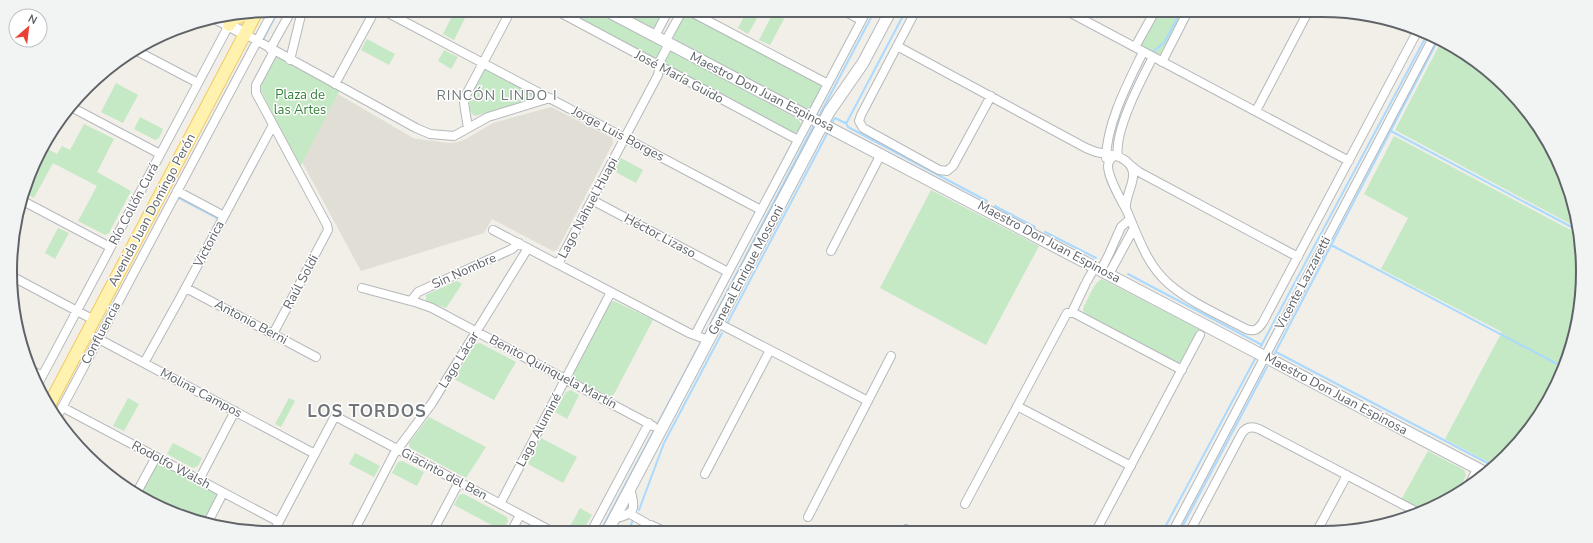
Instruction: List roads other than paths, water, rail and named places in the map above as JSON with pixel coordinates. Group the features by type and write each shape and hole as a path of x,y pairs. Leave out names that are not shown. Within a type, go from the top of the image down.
{"main road":[{"name":"Maestro Don Juan Espinosa","path":"619,17 1480,470"},
{"name":"General Enrique Mosconi","path":"610,526 831,109 866,58 887,17"},
{"name":"Avenida Juan Domingo Perón","path":"52,400 253,18"},
{"path":"229,25 232,20"},
{"path":"223,22 245,34"}],"street":[{"name":"Confluencia","path":"59,412 270,17"},
{"path":"273,125 255,89 288,17"},
{"path":"290,60 301,17"},
{"path":"335,84 371,17"},
{"name":"Jorge Luis Borges","path":"396,17 761,210"},
{"path":"468,128 465,100 483,62 507,17"},
{"name":"José María Guido","path":"568,17 798,140"},
{"path":"655,36 665,17"},
{"name":"Lago Nahuel Huapi","path":"558,264 658,75 661,59 679,17"},
{"path":"701,17 828,84"},
{"path":"855,17 861,20"},
{"path":"694,335 863,17"},
{"path":"912,17 861,115 859,121 861,126 926,163 942,171 947,171 951,168 991,96"},
{"path":"1078,17 1349,161"},
{"path":"1135,48 1152,17"},
{"path":"1162,62 1185,17"},
{"path":"1256,111 1305,17"},
{"name":"Río Collón Curá","path":"40,378 229,25"},
{"path":"245,34 257,42 427,134 452,136 488,116 550,98"},
{"path":"1144,52 1118,108 1109,135 1106,154 1108,168 1119,197 1151,263 1170,284 1189,298 1252,331 1256,330 1262,324 1415,35"},
{"name":"Vicente Lazzaretti","path":"1176,526 1431,42"},
{"path":"897,46 1086,148 1102,160 1108,168"},
{"path":"141,53 198,83"},
{"path":"1118,156 1118,144 1127,115 1136,91 1153,57"},
{"path":"76,109 160,154"},
{"name":"Victorica","path":"144,363 273,125"},
{"name":"Raúl Soldi","path":"273,125 327,225 328,230 273,334"},
{"path":"1086,148 1118,156 1124,159 1136,170 1155,181 1298,257"},
{"path":"831,250 881,154"},
{"path":"1108,168 1112,157 1118,156"},
{"path":"1126,209 1126,199 1134,176 1130,164"},
{"path":"1131,186 1140,180 1147,179 1155,181"},
{"path":"177,191 224,216"},
{"name":"Héctor Lizaso","path":"592,200 728,272"},
{"path":"27,203 110,247"},
{"path":"1105,272 1109,255 1121,227 1130,219"},
{"path":"493,230 694,335 708,340"},
{"path":"1072,312 1086,283 1105,272 1135,231"},
{"name":"Sin Nombre","path":"411,301 418,292 512,249 519,243"},
{"name":"Lago Lácar","path":"357,526 398,450 432,403 528,248"},
{"path":"17,279 94,320"},
{"name":"Antonio Berni","path":"186,288 316,357"},
{"name":"Benito Quinquela Martín","path":"362,288 432,308 651,424 594,526"},
{"name":"Lago Aluminé","path":"500,504 611,292"},
{"path":"965,504 1067,313 1072,312 1182,370"},
{"path":"718,323 868,401"},
{"name":"Molina Campos","path":"87,332 315,454"},
{"path":"1099,526 1200,335"},
{"path":"705,474 770,350"},
{"path":"808,517 891,356"},
{"path":"1017,406 1131,466"},
{"name":"Rodolfo Walsh","path":"62,407 279,522"},
{"path":"199,480 235,411"},
{"name":"Giacinto del Ben","path":"315,454 335,416 541,526"},
{"path":"1193,526 1242,433 1249,427 1259,428 1412,509"},
{"path":"277,526 315,454"},
{"path":"139,489 156,457"},
{"path":"1320,526 1346,475"},
{"path":"436,526 459,482"},
{"path":"614,519 630,514 633,510 634,503 630,488"},
{"path":"210,518 223,492"},
{"path":"630,514 653,526"},
{"path":"514,526 520,515"}],"waterway":[{"path":"263,40 275,17"},
{"path":"819,116 871,17"},
{"path":"832,123 835,118 845,123 847,122 902,17"},
{"path":"1151,53 1164,43 1178,17"},
{"path":"1261,346 1425,39"},
{"path":"1275,353 1436,44"},
{"path":"846,123 848,127 987,201"},
{"path":"705,334 813,127"},
{"path":"1391,131 1572,227"},
{"path":"728,322 828,132"},
{"path":"179,198 219,219"},
{"path":"995,206 1035,227"},
{"path":"1045,232 1096,258"},
{"path":"1331,245 1558,365"},
{"path":"1128,274 1262,345"},
{"path":"639,510 664,443 722,333"},
{"path":"603,526 701,342"},
{"path":"1276,352 1488,464"},
{"path":"1166,526 1255,359"},
{"path":"1183,526 1267,367"},
{"path":"630,526 633,520"}],"district":[{"name":"RINCÓN LINDO I","path":"497,95"},
{"name":"LOS TORDOS","path":"367,411"}],"park label":[{"name":"Plaza de las Artes","path":"300,102"}]}
